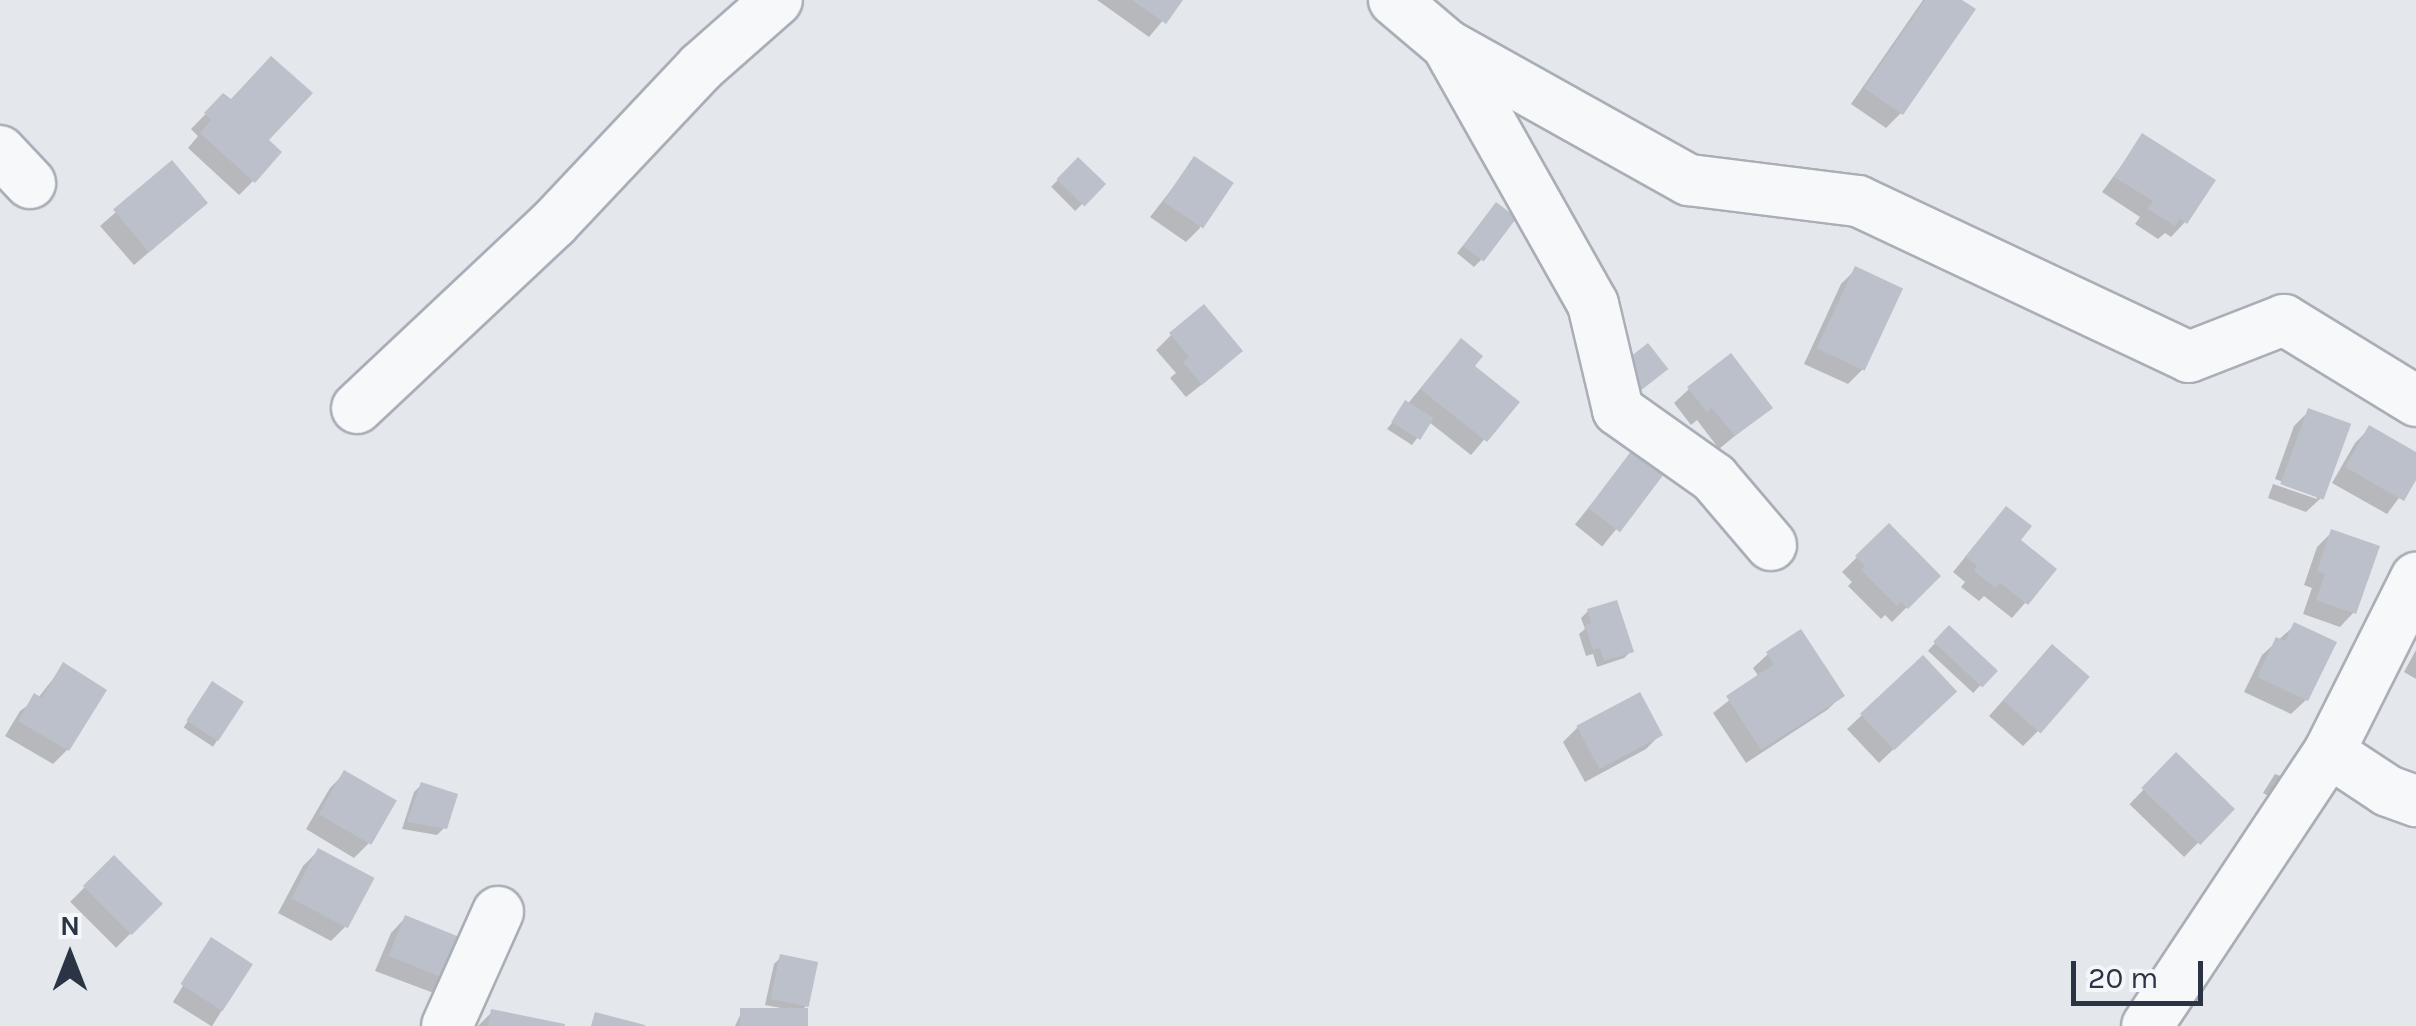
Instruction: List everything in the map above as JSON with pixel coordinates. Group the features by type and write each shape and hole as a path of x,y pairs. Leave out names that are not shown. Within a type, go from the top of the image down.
{"street":[{"path":"357,408 554,223 701,67 778,0"},
{"path":"1394,0 1446,45 1688,180 1858,201 2188,357 2284,320 2416,400"},
{"path":"1446,45 1593,304 1618,410 1714,478 1772,545"},
{"path":"2147,1026 2329,752 2416,578"},
{"path":"2329,752 2388,790 2416,801"},
{"path":"446,1026 498,912"}],"building":[{"path":"1132,0 1183,0 1166,24"},
{"path":"1925,0 1962,0 1976,9 1903,115 1864,88"},
{"path":"271,56 313,93 269,140 282,152 255,183 200,133 211,120 204,113 223,93 231,99"},
{"path":"2142,133 2216,180 2187,224 2180,219 2175,226 2147,209 2153,201 2114,177"},
{"path":"1194,156 1234,183 1203,228 1163,202"},
{"path":"1078,157 1106,184 1085,206 1056,179"},
{"path":"172,160 208,203 149,252 113,209"},
{"path":"1496,202 1517,218 1484,262 1463,246"},
{"path":"1855,266 1903,288 1865,371 1817,348"},
{"path":"1204,304 1243,351 1202,385 1183,362 1189,357 1169,333"},
{"path":"1461,338 1483,356 1475,366 1520,402 1487,442 1420,389"},
{"path":"1648,343 1668,369 1634,396 1613,370"},
{"path":"1731,353 1773,408 1735,436 1712,408 1707,412 1687,387"},
{"path":"1405,400 1434,418 1420,440 1391,422"},
{"path":"2308,408 2351,424 2324,500 2280,484"},
{"path":"2369,425 2416,452 2416,480 2404,501 2345,467"},
{"path":"1635,446 1667,470 1620,532 1588,508"},
{"path":"2006,506 2032,526 2021,540 2057,569 2028,605 2000,583 1995,588 1974,571 1977,566 1965,557"},
{"path":"1889,523 1941,576 1908,609 1901,602 1897,606 1861,570 1865,566 1855,556"},
{"path":"2331,529 2380,546 2356,614 2316,600 2325,574 2317,571"},
{"path":"1617,600 1634,652 1604,661 1600,648 1593,650 1585,625 1591,623 1587,609"},
{"path":"2294,622 2337,642 2308,701 2257,677 2276,637 2285,641"},
{"path":"1949,625 1998,671 1982,688 1933,642"},
{"path":"1801,629 1845,696 1761,750 1726,696 1774,664 1766,652"},
{"path":"2052,644 2090,677 2041,733 2003,701"},
{"path":"1923,655 1957,692 1894,750 1860,714"},
{"path":"63,662 107,690 69,751 18,721 34,693 42,698"},
{"path":"212,681 244,702 218,741 186,720"},
{"path":"1640,692 1663,735 1599,769 1576,726"},
{"path":"2176,752 2235,809 2200,845 2141,788"},
{"path":"344,770 397,800 371,845 318,814"},
{"path":"421,782 458,794 447,829 407,822"},
{"path":"318,848 375,878 348,928 291,898"},
{"path":"114,855 163,904 132,935 83,886"},
{"path":"405,915 472,942 455,983 389,956"},
{"path":"211,937 253,964 222,1011 181,984"},
{"path":"780,954 818,962 809,1007 770,999"},
{"path":"740,1008 808,1008 808,1026 740,1026"},
{"path":"491,1009 565,1024 565,1026 488,1026"},
{"path":"595,1012 645,1025 645,1026 591,1026"}]}
